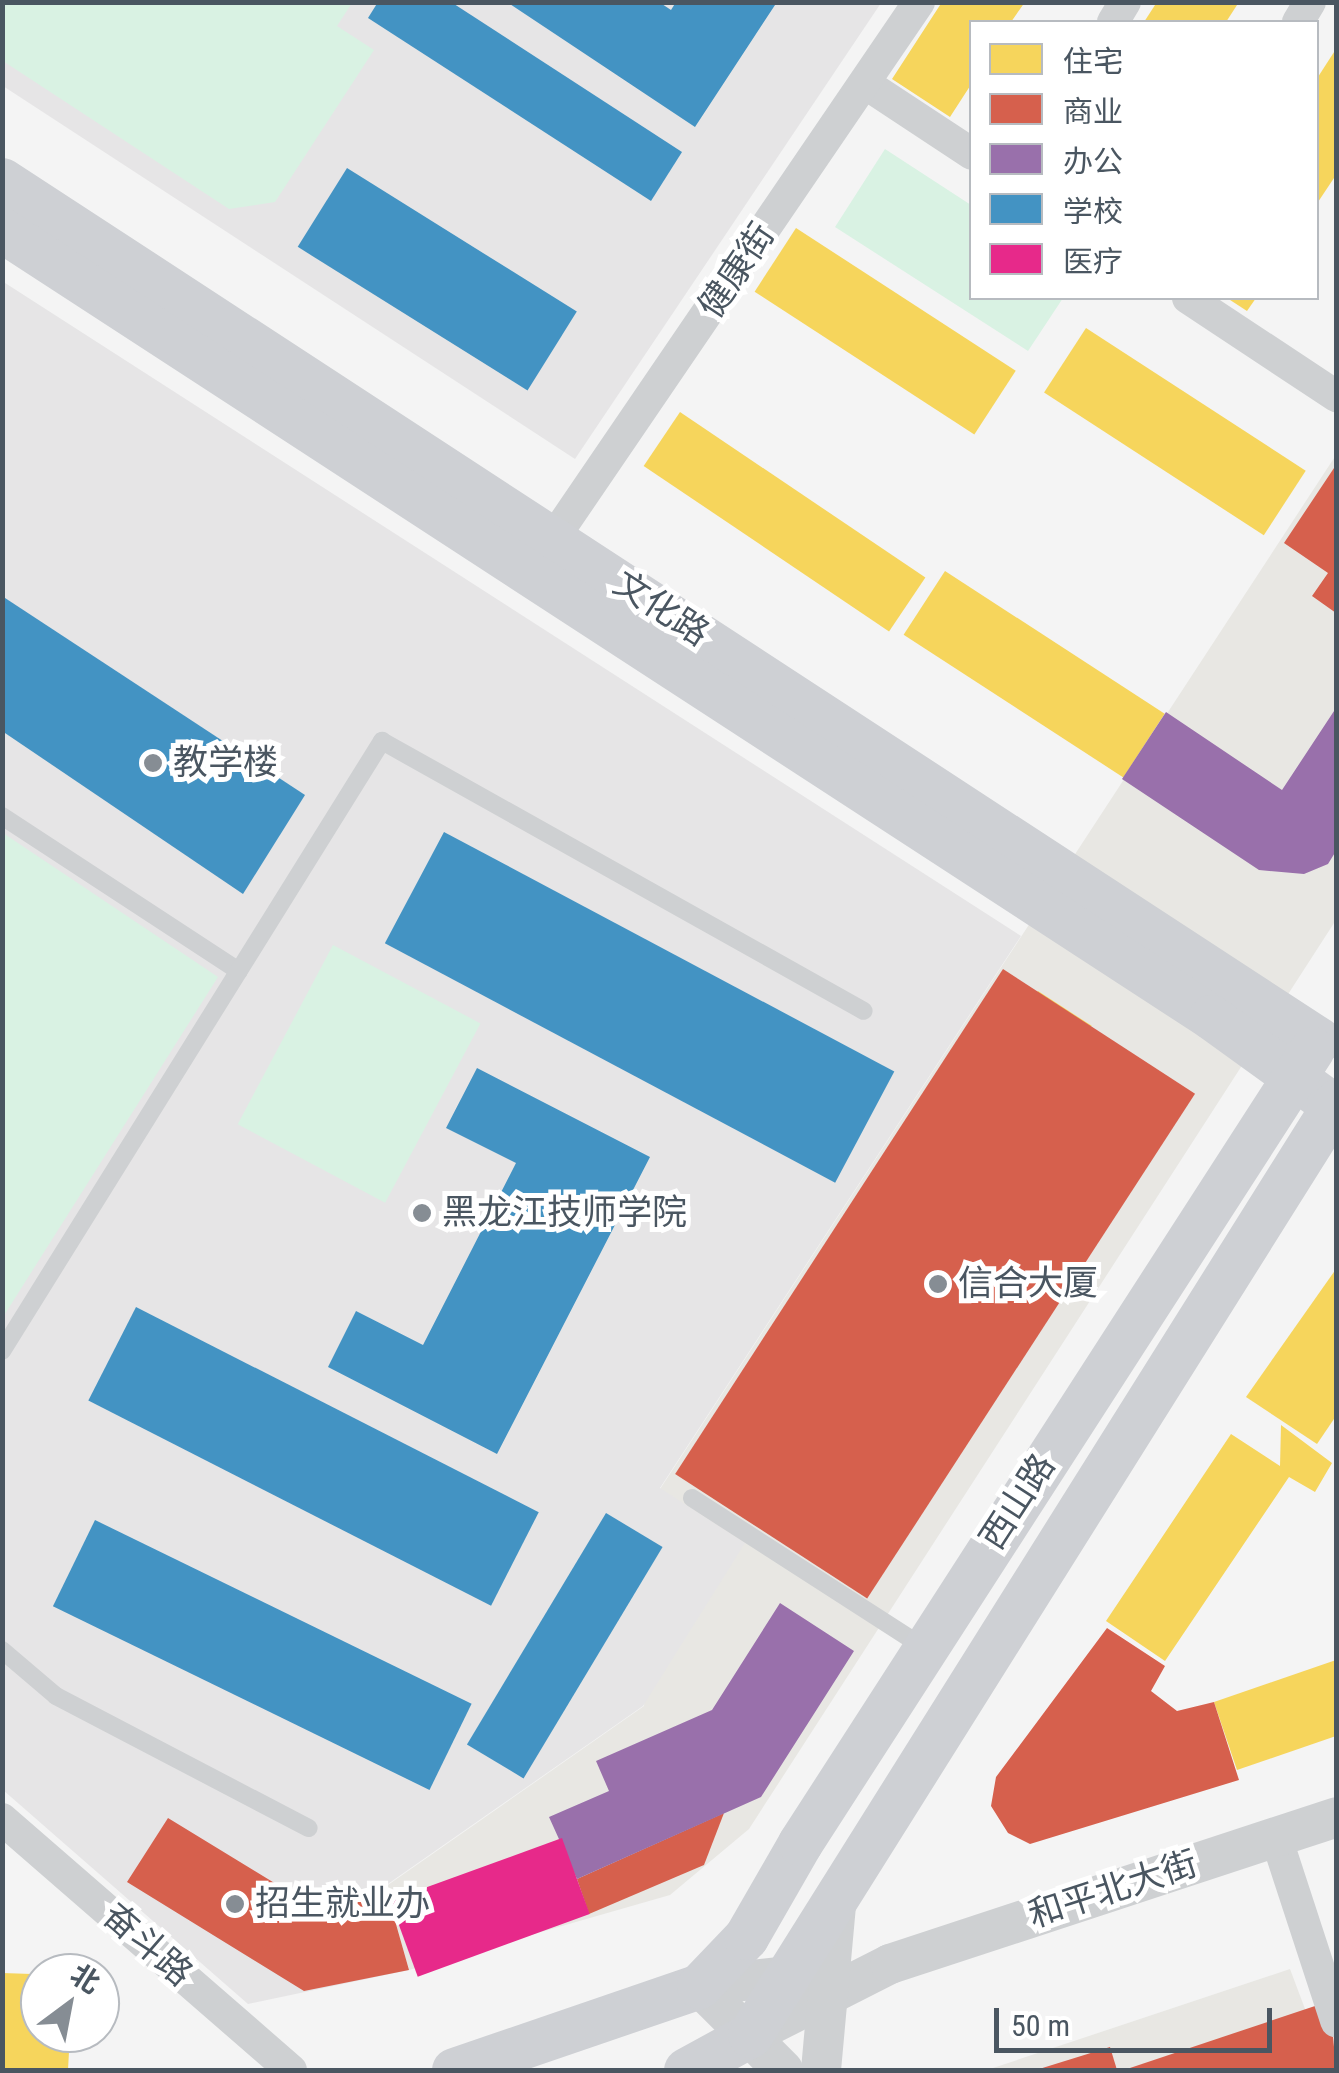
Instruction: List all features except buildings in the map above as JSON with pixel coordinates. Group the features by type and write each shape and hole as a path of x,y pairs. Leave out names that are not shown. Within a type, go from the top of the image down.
{"main road":[{"name":"文化路","path":"2,180 502,530 554,539 1316,1043"},
{"name":"文化路","path":"2,230 502,530 1316,1043"},
{"path":"1316,1043 1336,1101"},
{"name":"西山路","path":"738,2041 759,1965 925,1648 1316,1043"},
{"name":"西山路","path":"699,1986 759,1965 837,1892 1336,1101"},
{"path":"454,2070 699,1986"},
{"name":"和平北大街","path":"686,2070 738,2041"}],"street":[{"name":"健康街","path":"554,539 918,2"},
{"path":"866,84 969,152"},
{"path":"1191,300 1336,396"},
{"name":"和平北大街","path":"738,2041 828,1983 1336,1817"},
{"name":"奋斗路","path":"2,1819 291,2070"},
{"path":"1276,1837 1336,2021"},
{"path":"821,2070 837,1892"},
{"name":"和平北大街","path":"759,1965 828,1983"},
{"path":"699,1986 738,2041 783,2070"}],"lane":[{"path":"2,1351 382,741 864,1011"},
{"path":"2,816 239,971"},
{"path":"692,1498 925,1648"},
{"path":"2,1650 56,1696 309,1828"}],"shaded area":[{"path":"2,3 881,3 575,459 3,86"},
{"name":"黑龙江技师学院","path":"2,281 1021,936 660,1488 745,1543 643,1706 385,1886 409,1970 248,2004 3,1790"},
{"path":"1336,455 1336,920 749,1829 670,1895 409,1970 385,1887 644,1706 660,1489"},
{"path":"1290,1969 1328,2070 987,2070"}],"green space":[{"path":"2,3 352,3 337,26 374,50 275,202 229,209 3,61"},
{"path":"885,149 969,204 969,300 1062,300 1028,351 835,227"},
{"path":"3,833 218,977 3,1317"},
{"path":"333,945 480,1023 385,1203 238,1124"}],"place":[{"name":"教学楼","path":"153,763"},
{"name":"黑龙江技师学院","path":"422,1213"},
{"name":"信合大厦","path":"938,1284"},
{"name":"招生就业办","path":"235,1904"}]}
